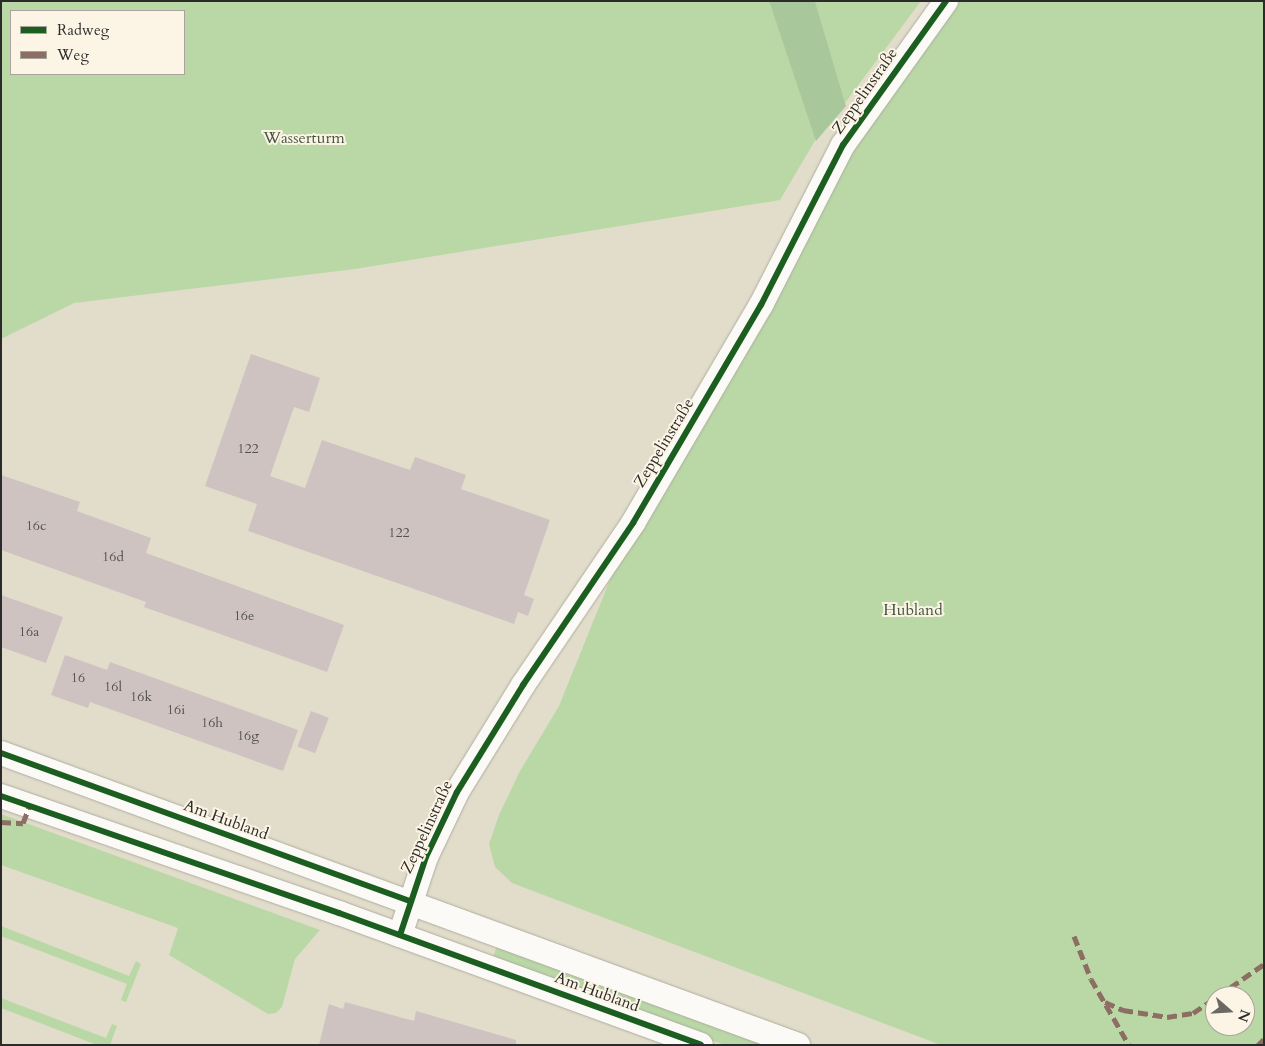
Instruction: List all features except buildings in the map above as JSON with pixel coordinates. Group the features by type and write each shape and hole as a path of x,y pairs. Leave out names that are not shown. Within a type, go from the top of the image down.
{"street":[{"name":"Zeppelinstraße","path":"409,901 458,792 523,685 633,523 761,305 843,145 946,1"},
{"name":"Am Hubland","path":"1,753 798,1045"},
{"name":"Am Hubland","path":"1,796 400,935 700,1045"},
{"path":"400,935 409,901"}],"green space":[{"name":"Wasserturm","path":"1,1 769,1 816,139 780,200 355,269 74,303 1,339"},
{"path":"769,1 815,1 846,106 816,141"},
{"path":"815,1 921,1 845,103"},
{"name":"Hubland","path":"946,1 1264,1 1264,1045 941,1045 512,883 495,867 489,844 499,815 520,771 559,706 633,523 806,216"},
{"path":"1,814 320,930 295,959 282,1007 276,1013 268,1014 169,955 178,928 1,865"},
{"path":"1,926 129,976 136,961 141,964 126,1002 121,1000 127,984 1,936"},
{"path":"497,945 766,1045 725,1045 492,961"},
{"path":"1,998 106,1038 112,1024 117,1026 110,1045 97,1045 1,1008"}],"marked path":[{"path":"1,822 23,823 29,807"},
{"path":"1074,936 1091,979 1129,1045"},
{"path":"1232,986 1264,964"},
{"path":"1105,1002 1123,1010 1167,1017 1193,1013 1205,1005"},
{"path":"1258,1045 1264,1039"}],"cycle path":[{"path":"400,935 426,857 457,792 523,685 633,523 761,305 843,145 946,1"},
{"path":"1,753 409,901"},
{"path":"1,796 339,913 701,1045"}]}
